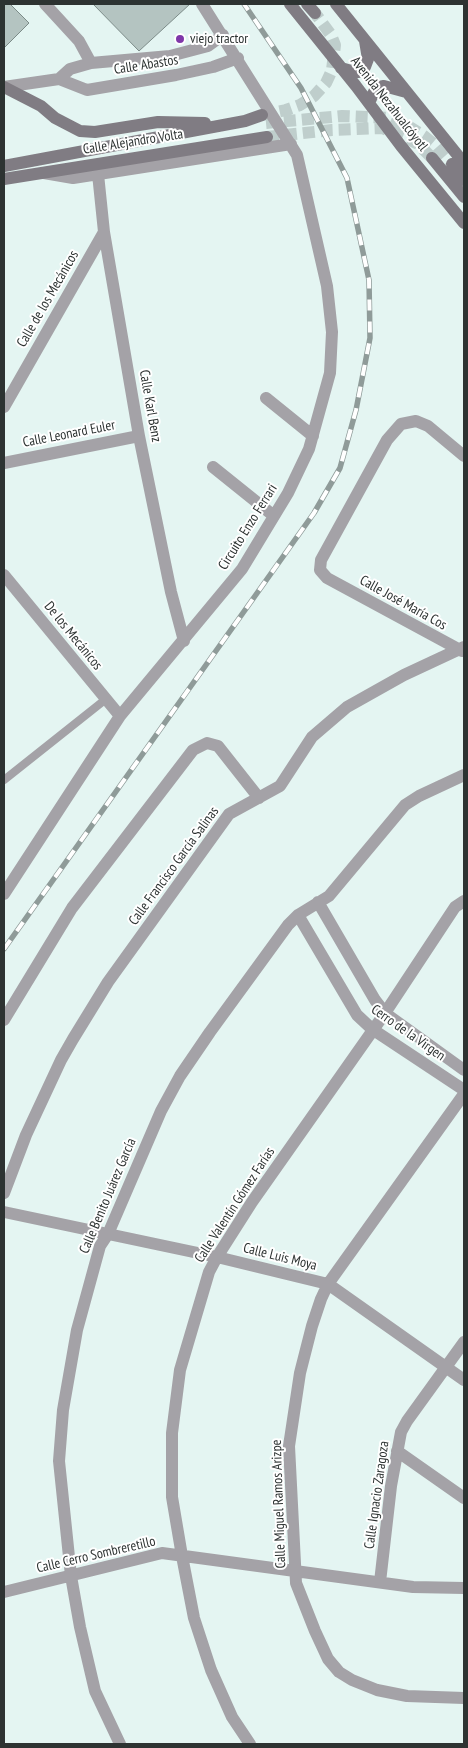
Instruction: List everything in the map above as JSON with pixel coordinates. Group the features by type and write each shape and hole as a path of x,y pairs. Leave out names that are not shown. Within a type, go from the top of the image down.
{"main road":[{"name":"Avenida Nezahualcóyotl","path":"290,4 464,223"},
{"name":"Avenida Nezahualcóyotl","path":"336,4 406,92 458,164 464,180"},
{"path":"342,68 359,72 365,66 368,59 365,40"},
{"path":"368,103 374,92 380,87 384,86 406,92"},
{"path":"4,87 41,106 55,118 80,131 95,132 158,122 230,123"},
{"name":"Calle Alejandro Volta","path":"4,166 82,153 230,123 264,119"},
{"name":"Calle Alejandro Volta","path":"4,179 267,137"},
{"name":"Avenida Nezahualcóyotl","path":"432,158 464,197"}],"street":[{"path":"45,4 78,41 91,63"},
{"name":"Circuito Enzo Ferrari","path":"4,894 120,716 242,569 288,493 309,449 330,373 332,332 327,286 297,155 224,35 202,4"},
{"name":"Calle Abastos","path":"59,79 70,69 91,63 170,56 208,46 224,35"},
{"name":"Calle Abastos","path":"4,87 59,79 87,90 176,76 213,68 238,58"},
{"path":"40,172 73,178 291,144"},
{"name":"Calle Karl Benz","path":"98,174 104,232 139,436 170,592 184,641"},
{"name":"Calle de los Mecánicos","path":"4,407 104,232"},
{"path":"266,398 313,436"},
{"name":"Calle José María Cos","path":"462,650 327,578 320,570 321,560 387,440 401,424 416,421 428,426 464,456"},
{"name":"Calle Leonard Euler","path":"4,462 139,436"},
{"path":"213,467 274,516"},
{"name":"De los Mecánicos","path":"4,575 120,716"},
{"name":"Calle Francisco García Salinas","path":"4,1193 26,1135 61,1060 108,982 230,814 280,786 312,737 346,707 404,675 462,650"},
{"path":"4,1020 72,908 193,750 207,743 218,746 259,798"},
{"name":"Calle Benito Juárez García","path":"120,1744 95,1691 80,1627 71,1576 59,1461 63,1410 77,1330 100,1246 108,1234 161,1111 180,1076 282,932 298,915 329,896 406,806 419,796 464,775"},
{"name":"Calle Valentín Gómez Farías","path":"250,1744 232,1717 211,1670 194,1618 182,1556 172,1497 172,1433 180,1370 209,1272 217,1257 252,1202 385,1013 455,907 464,901"},
{"name":"Cerro de la Virgen","path":"318,902 375,1000 385,1013 464,1070"},
{"name":"Cerro de la Virgen","path":"298,915 357,1015 372,1029 464,1090"},
{"name":"Calle Miguel Ramos Arizpe","path":"464,1094 328,1284 312,1326 300,1373 289,1446 296,1583 328,1659 339,1672 352,1680 377,1690 407,1696 464,1698"},
{"name":"Calle Luis Moya","path":"4,1212 217,1257 328,1284 464,1380"},
{"name":"Calle Ignacio Zaragoza","path":"380,1582 391,1486 401,1432 464,1342"},
{"path":"397,1451 464,1498"},
{"name":"Calle Cerro Sombreretillo","path":"4,1592 162,1553 413,1587 464,1588"}],"lane":[{"path":"4,780 106,699"}],"building":[{"path":"4,4 10,4 29,23 4,48"},
{"path":"93,4 190,4 139,51"}],"tunnel":[{"path":"262,115 300,105 314,96 326,83 332,70 335,45 331,35 315,13"},
{"path":"266,123 342,116 390,118 424,136 452,164"},
{"path":"267,137 332,130 382,128 418,144 432,158"}],"railway":[{"path":"4,949 314,513 340,468 356,410 370,338 369,280 347,178 301,88 244,4"}],"place":[{"name":"viejo tractor","path":"180,39"}]}
